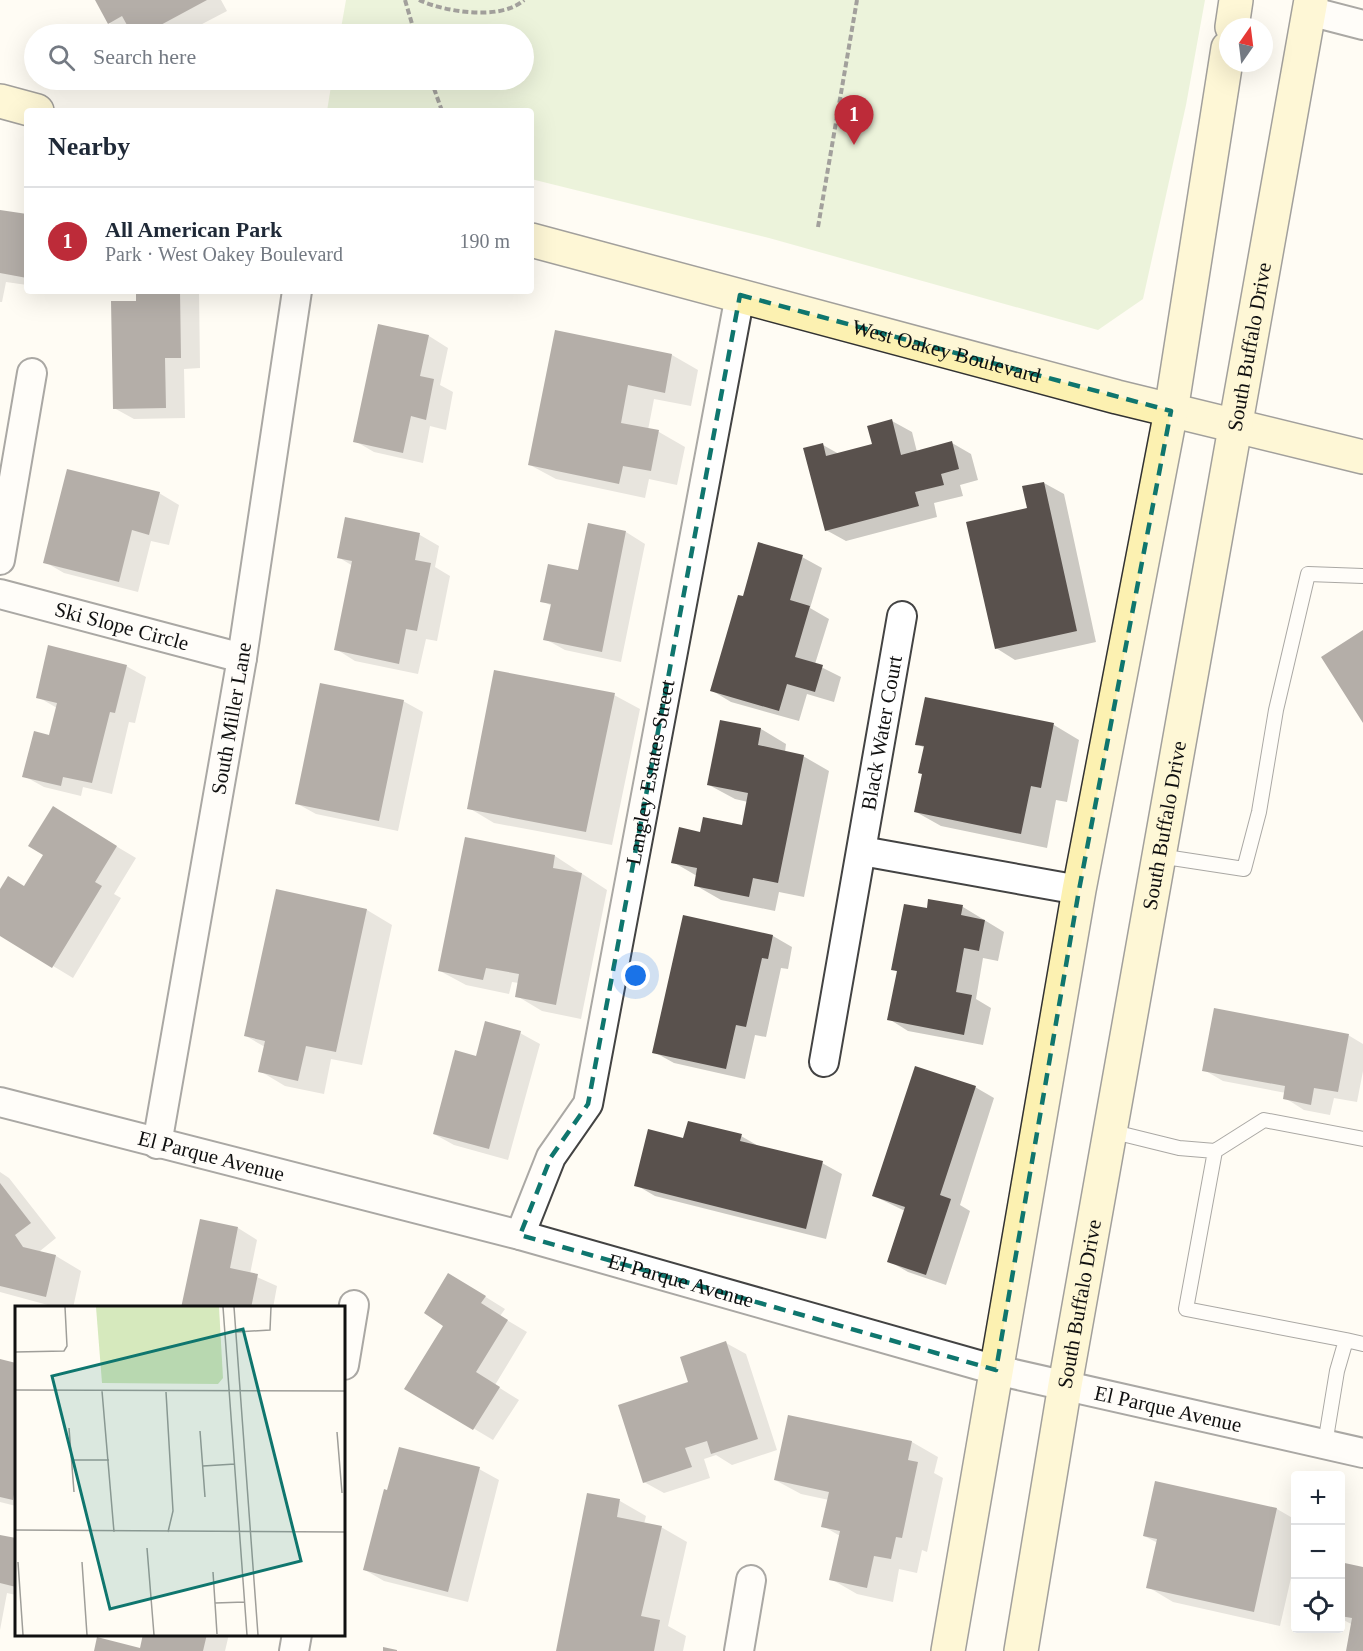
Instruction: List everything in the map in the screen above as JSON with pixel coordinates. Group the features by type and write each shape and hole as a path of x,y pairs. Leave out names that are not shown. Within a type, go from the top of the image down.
{"main road":[{"path":"1233,18 1236,0"},
{"name":"South Buffalo Drive","path":"1021,1651 1065,1385 1310,6"},
{"path":"948,1651 1079,890 1171,411 1224,72"},
{"path":"0,101 26,108"},
{"name":"West Oakey Boulevard","path":"534,241 1171,411 1363,457"}],"street":[{"path":"1310,6 1363,25"},
{"name":"South Miller Lane","path":"157,1144 242,658 297,294"},
{"name":"Langley Estates Street","path":"520,1235 551,1157 588,1104 740,295"},
{"path":"0,560 32,373"},
{"name":"Ski Slope Circle","path":"0,594 242,658"},
{"name":"Black Water Court","path":"824,1062 902,616"},
{"path":"862,850 1079,890"},
{"name":"El Parque Avenue","path":"0,1102 520,1235 996,1370 1363,1452"},
{"path":"345,1359 354,1305"},
{"path":"739,1651 751,1580"},
{"path":"294,1651 297,1636"}],"lane":[{"path":"1159,856 1244,869 1259,812 1276,710 1308,574 1363,576"},
{"path":"1110,1131 1179,1148 1215,1151 1264,1120 1363,1139"},
{"path":"1215,1151 1186,1309 1363,1344"},
{"path":"1325,1444 1337,1371 1346,1340"}],"path":[{"path":"405,0 412,24"},
{"path":"419,0 476,12 498,12 518,6 524,0"},
{"path":"818,227 857,0"},
{"path":"435,90 441,108"}],"highlighted area":[{"path":"740,295 1171,411 1079,890 996,1370 520,1235 551,1157 588,1104"}],"green space":[{"path":"346,0 1205,0 1186,105 1143,299 1098,330 769,238 534,180 534,108 327,108 330,90 534,90 534,24 342,24"}],"building":[{"path":"95,0 207,0 163,24 126,24 122,16 108,24"},
{"path":"0,210 24,214 24,277 0,273"},
{"path":"136,294 180,294 181,358 165,358 166,408 113,409 111,301 136,301"},
{"path":"378,324 429,335 420,376 434,379 426,420 411,416 403,453 353,442"},
{"path":"555,330 672,354 665,393 628,385 621,423 659,430 651,471 623,466 619,484 528,465"},
{"path":"892,419 901,455 952,441 959,469 941,474 944,485 915,492 919,506 825,531 803,448 823,443 826,456 872,444 867,426"},
{"path":"67,469 160,492 149,535 132,530 119,582 43,563"},
{"path":"1044,482 1077,631 995,649 966,522 1027,508 1022,486"},
{"path":"345,517 420,533 415,560 431,563 417,631 406,629 399,664 334,650 352,561 337,558"},
{"path":"588,523 626,531 602,652 543,640 551,604 540,602 548,564 578,570"},
{"path":"758,542 803,555 790,600 810,606 795,657 823,665 815,692 787,684 779,711 710,691 738,595 743,596"},
{"path":"1363,630 1363,723 1321,657"},
{"path":"48,645 127,665 115,713 110,712 92,783 63,777 61,786 22,777 34,731 49,735 57,703 36,698"},
{"path":"494,670 615,693 586,832 467,809"},
{"path":"320,683 404,700 379,821 295,804"},
{"path":"925,697 1054,723 1041,788 1031,786 1021,834 914,812 922,774 918,773 924,746 915,745"},
{"path":"720,720 761,728 758,745 804,755 778,883 753,878 749,897 694,886 697,868 671,863 679,827 700,832 703,817 742,825 748,793 707,785"},
{"path":"53,806 117,846 95,882 102,886 52,968 0,936 0,889 8,876 24,886 43,855 28,846"},
{"path":"465,837 555,855 553,868 582,873 556,1005 515,997 519,974 486,968 483,980 438,971"},
{"path":"276,889 367,909 336,1052 306,1046 298,1081 258,1072 265,1041 244,1036"},
{"path":"928,899 963,905 961,915 985,920 979,951 964,948 956,992 972,995 964,1035 887,1020 897,971 891,970 904,904 927,908"},
{"path":"683,915 773,935 768,959 762,958 746,1027 736,1025 726,1069 652,1053"},
{"path":"1214,1008 1349,1034 1338,1092 1314,1088 1311,1105 1283,1099 1285,1086 1202,1071"},
{"path":"485,1021 521,1031 489,1149 433,1134 455,1050 476,1056"},
{"path":"915,1066 976,1086 940,1195 951,1199 926,1275 887,1262 905,1207 872,1196"},
{"path":"688,1121 742,1134 740,1141 823,1161 806,1229 634,1186 648,1129 683,1138"},
{"path":"0,1183 31,1223 15,1235 23,1247 56,1255 46,1297 0,1286"},
{"path":"200,1219 238,1227 230,1268 258,1274 251,1306 181,1306"},
{"path":"448,1273 486,1296 481,1303 508,1320 476,1372 500,1387 473,1430 404,1389 443,1326 424,1313"},
{"path":"726,1341 758,1439 711,1454 707,1441 685,1448 692,1467 643,1483 618,1405 688,1382 680,1357"},
{"path":"0,1359 15,1363 15,1489 13,1500 0,1497"},
{"path":"788,1415 912,1441 908,1460 918,1462 902,1538 896,1537 891,1559 874,1556 867,1588 829,1580 840,1531 821,1527 829,1492 774,1480"},
{"path":"399,1447 480,1467 448,1592 363,1570 384,1489 387,1490"},
{"path":"1155,1481 1277,1508 1254,1612 1146,1588 1157,1539 1143,1536"},
{"path":"587,1493 620,1499 617,1517 662,1526 641,1616 660,1620 654,1651 556,1651"},
{"path":"0,1535 15,1538 15,1587 0,1583"},
{"path":"1345,1563 1363,1567 1363,1651 1346,1651 1352,1618 1345,1617"},
{"path":"143,1636 207,1636 203,1651 94,1651 97,1637 140,1648"},
{"path":"383,1647 397,1650 397,1651 383,1651"}],"place":[{"name":"All American Park","path":"854,145"}]}
